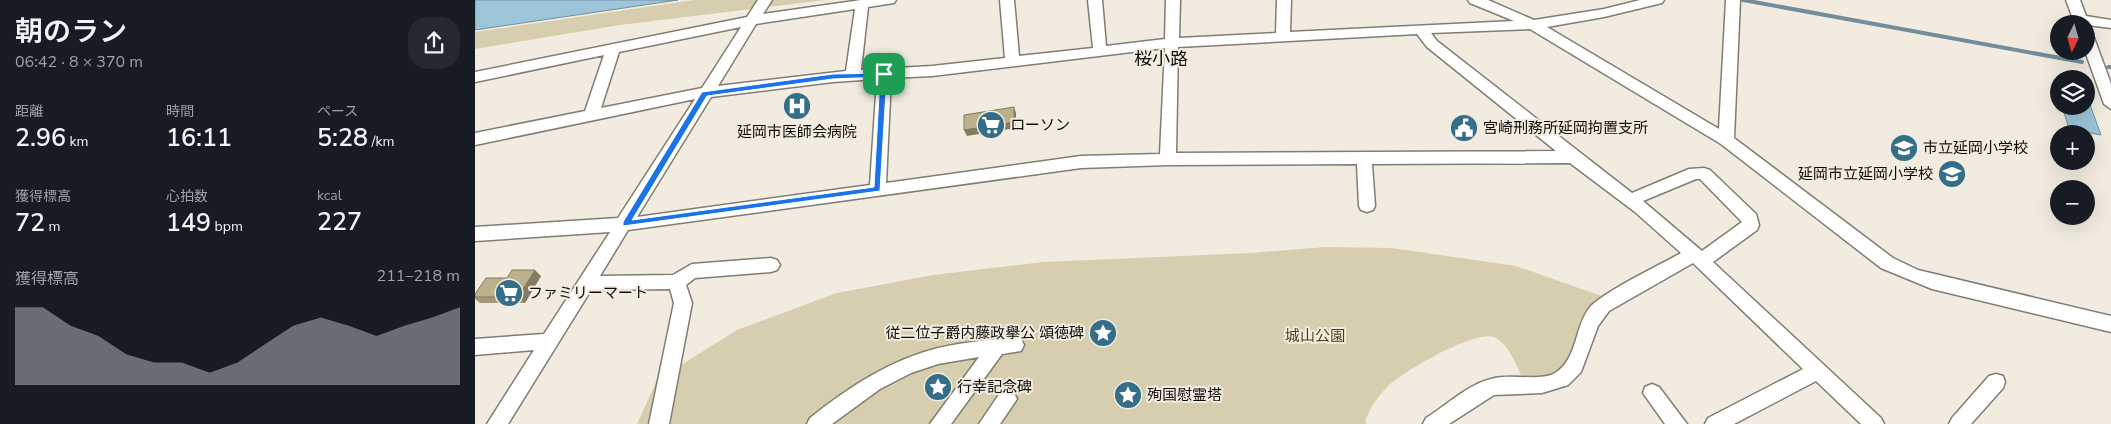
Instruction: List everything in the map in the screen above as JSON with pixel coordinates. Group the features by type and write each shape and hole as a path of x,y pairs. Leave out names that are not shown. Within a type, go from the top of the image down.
{"street":[{"path":"475,77 613,50 759,11 862,4 889,0"},
{"path":"1007,0 1012,61"},
{"path":"1095,0 1100,51"},
{"path":"1168,159 1173,0"},
{"path":"1283,37 1284,0"},
{"path":"1475,0 1570,46 1726,140 1887,263 1911,275 1932,282 2111,324"},
{"path":"475,139 591,114 704,93 853,75 884,74 1171,43 1530,25 1604,13 1657,0"},
{"path":"1726,140 1733,0"},
{"path":"2073,0 2079,15"},
{"path":"853,75 862,4"},
{"path":"497,424 626,224 704,93 759,11"},
{"path":"2095,22 2111,24"},
{"path":"1421,29 1432,44 1630,200 1698,258 1874,424"},
{"path":"591,114 613,50"},
{"path":"2095,60 2111,104"},
{"path":"878,189 884,74"},
{"path":"475,234 626,224 1081,162 1168,159 1573,157"},
{"path":"1363,159 1367,206"},
{"path":"1433,424 1492,387 1539,384 1561,380 1570,372 1577,360 1584,335 1595,313 1603,306 1698,258 1751,225 1750,219 1704,174 1695,173 1630,200"},
{"path":"587,283 676,282 692,271 771,265"},
{"path":"659,424 683,303 676,282"},
{"path":"475,347 549,341"},
{"path":"817,424 876,382 905,367 937,356 1006,346 940,424"},
{"path":"1715,424 1817,371"},
{"path":"1959,424 1996,382"},
{"path":"1653,394 1677,424"},
{"path":"989,424 1007,399"}],"green space":[{"path":"694,0 825,0 620,25 475,49 475,32"},
{"name":"城山公園","path":"1325,247 1392,248 1516,266 1607,298 1578,348 1556,378 1523,379 1512,356 1501,341 1487,336 1473,339 1440,353 1395,380 1374,403 1365,422 1367,424 637,424 657,380 737,330 837,293 933,275 1043,262 1251,253"}],"water":[{"path":"475,0 678,0 475,30"},
{"path":"2065,115 2094,115 2101,135 2095,134 2095,125 2068,125"}],"building":[{"path":"1014,107 1014,122 964,130 964,115"},
{"path":"512,270 535,270 518,297 475,297 475,294 486,278 507,278"}],"waterway":[{"path":"1743,0 2082,62"}],"place":[{"name":"延岡市医師会病院","path":"797,106"},
{"name":"ローソン","path":"991,125"},
{"name":"宮崎刑務所延岡拘置支所","path":"1464,128"},
{"name":"市立延岡小学校","path":"1904,148"},
{"name":"延岡市立延岡小学校","path":"1952,174"},
{"name":"ファミリーマート","path":"509,293"},
{"name":"従二位子爵内藤政擧公 頌徳碑","path":"1103,333"},
{"name":"行幸記念碑","path":"938,387"},
{"name":"殉国慰霊塔","path":"1128,395"}],"district":[{"name":"桜小路","path":"1161,59"}],"route":[{"path":"884,74 878,189 626,224 704,93 833,77 884,74"}]}
